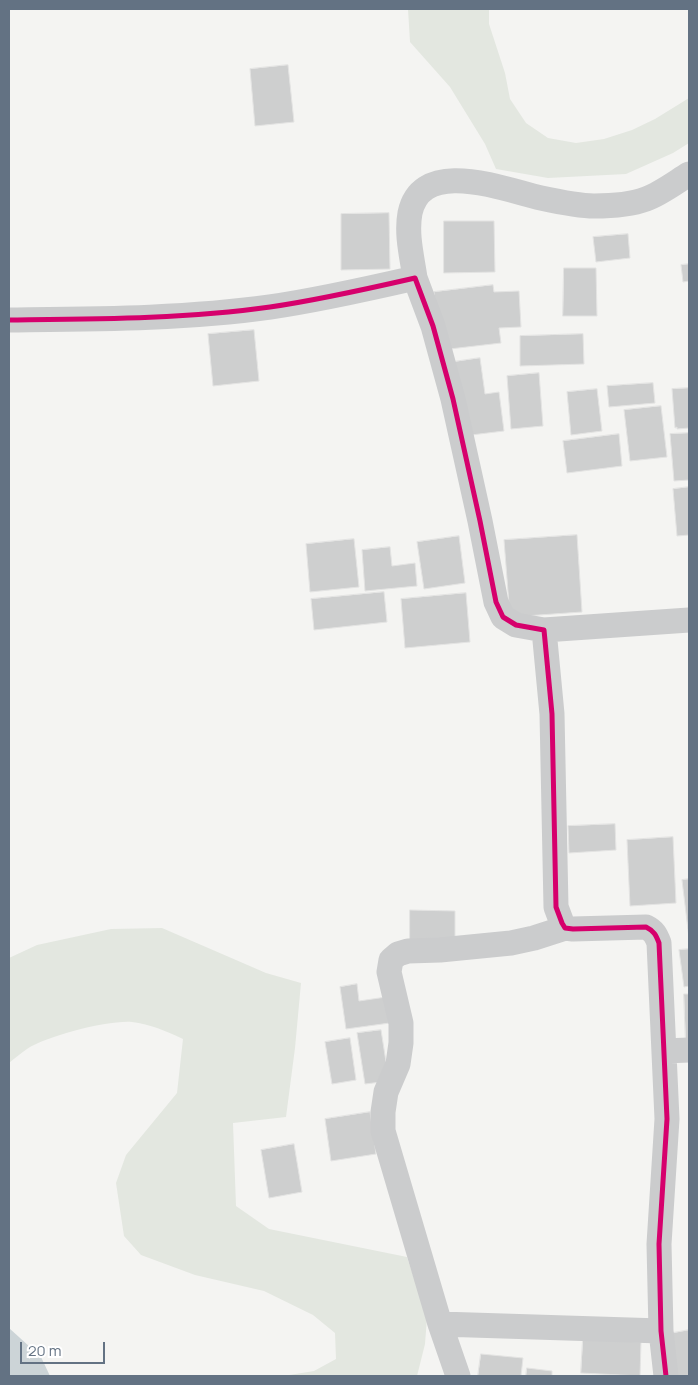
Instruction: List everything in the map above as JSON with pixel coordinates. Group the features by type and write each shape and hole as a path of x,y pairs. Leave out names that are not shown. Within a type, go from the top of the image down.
{"street":[{"path":"689,174 648,199 622,205 592,206 542,198 467,181 446,181 429,185 416,197 410,212 409,234 415,278 434,326 453,399 496,602 503,617 516,625 544,630 689,620"},
{"path":"9,320 175,316 260,308 339,295 415,278"},
{"path":"544,630 552,714 556,906 565,928"},
{"path":"458,1376 440,1324 384,1132 383,1112 386,1092 398,1064 401,1043 401,1023 388,972 391,960 398,954 408,950 440,950 511,943 565,928 582,930 646,928 653,931 659,943 667,1119 659,1244 661,1331 666,1376"},
{"path":"664,1051 689,1050"},
{"path":"440,1324 661,1331"}],"shaded area":[{"path":"408,9 489,9 489,24 505,73 510,99 526,123 548,138 576,143 604,139 632,130 655,119 689,98 689,143 673,153 626,174 548,178 496,169 485,144 450,87 410,42"},
{"path":"162,928 266,973 301,983 286,1117 233,1123 236,1206 269,1229 407,1257 427,1318 425,1344 417,1376 283,1376 314,1371 336,1359 335,1333 313,1315 264,1291 195,1275 141,1255 124,1236 116,1183 126,1155 177,1093 183,1039 158,1028 139,1023 121,1022 94,1026 48,1039 27,1049 9,1063 9,958 37,945 111,929"},
{"path":"9,1328 41,1357 50,1376 9,1376"}],"building":[{"path":"288,65 294,122 255,126 250,69"},
{"path":"389,213 390,269 341,270 341,214"},
{"path":"444,221 494,221 495,272 444,273"},
{"path":"628,234 630,258 596,262 593,237"},
{"path":"689,264 689,281 683,282 681,265"},
{"path":"564,268 596,268 597,316 563,316"},
{"path":"493,285 494,292 519,291 521,327 499,328 501,343 441,350 434,292"},
{"path":"254,330 259,381 213,386 208,334"},
{"path":"583,334 584,364 520,366 520,336"},
{"path":"480,358 485,394 499,392 504,431 471,435 453,362"},
{"path":"539,373 543,426 511,429 507,376"},
{"path":"653,383 655,403 609,407 607,386"},
{"path":"689,388 689,428 677,429 677,427 675,428 672,389"},
{"path":"597,389 602,431 571,435 567,392"},
{"path":"661,406 667,457 630,461 624,410"},
{"path":"689,433 689,480 674,481 670,434"},
{"path":"619,434 622,466 567,473 563,441"},
{"path":"689,487 689,535 677,536 673,489"},
{"path":"577,535 582,612 510,617 504,540"},
{"path":"459,536 465,583 424,589 417,542"},
{"path":"354,539 359,587 310,592 306,544"},
{"path":"390,547 392,566 415,563 417,586 365,591 362,550"},
{"path":"384,592 387,622 314,630 311,599"},
{"path":"466,593 470,642 405,648 401,599"},
{"path":"615,824 616,850 569,853 568,826"},
{"path":"673,837 676,903 630,906 627,840"},
{"path":"689,879 689,938 682,880"},
{"path":"410,910 455,911 455,944 410,944"},
{"path":"689,949 689,986 684,987 679,950"},
{"path":"357,984 359,1001 393,996 397,1022 346,1029 340,987"},
{"path":"684,994 689,994 689,1046 686,1046"},
{"path":"381,1030 389,1081 365,1084 357,1033"},
{"path":"350,1038 356,1080 332,1084 325,1042"},
{"path":"370,1112 376,1154 331,1161 325,1119"},
{"path":"294,1144 302,1192 269,1198 261,1150"},
{"path":"689,1330 689,1376 675,1376 668,1334"},
{"path":"583,1339 641,1342 640,1376 581,1373"},
{"path":"481,1354 523,1358 521,1376 478,1376"},
{"path":"527,1368 552,1371 552,1376 526,1376"}],"cycle path":[{"path":"9,320 140,318 238,311 307,301 415,278 433,326 453,399 496,602 503,617 516,625 544,630 552,714 556,907 565,928 646,927 651,930 659,943 667,1119 659,1244 661,1331 666,1376"}]}
